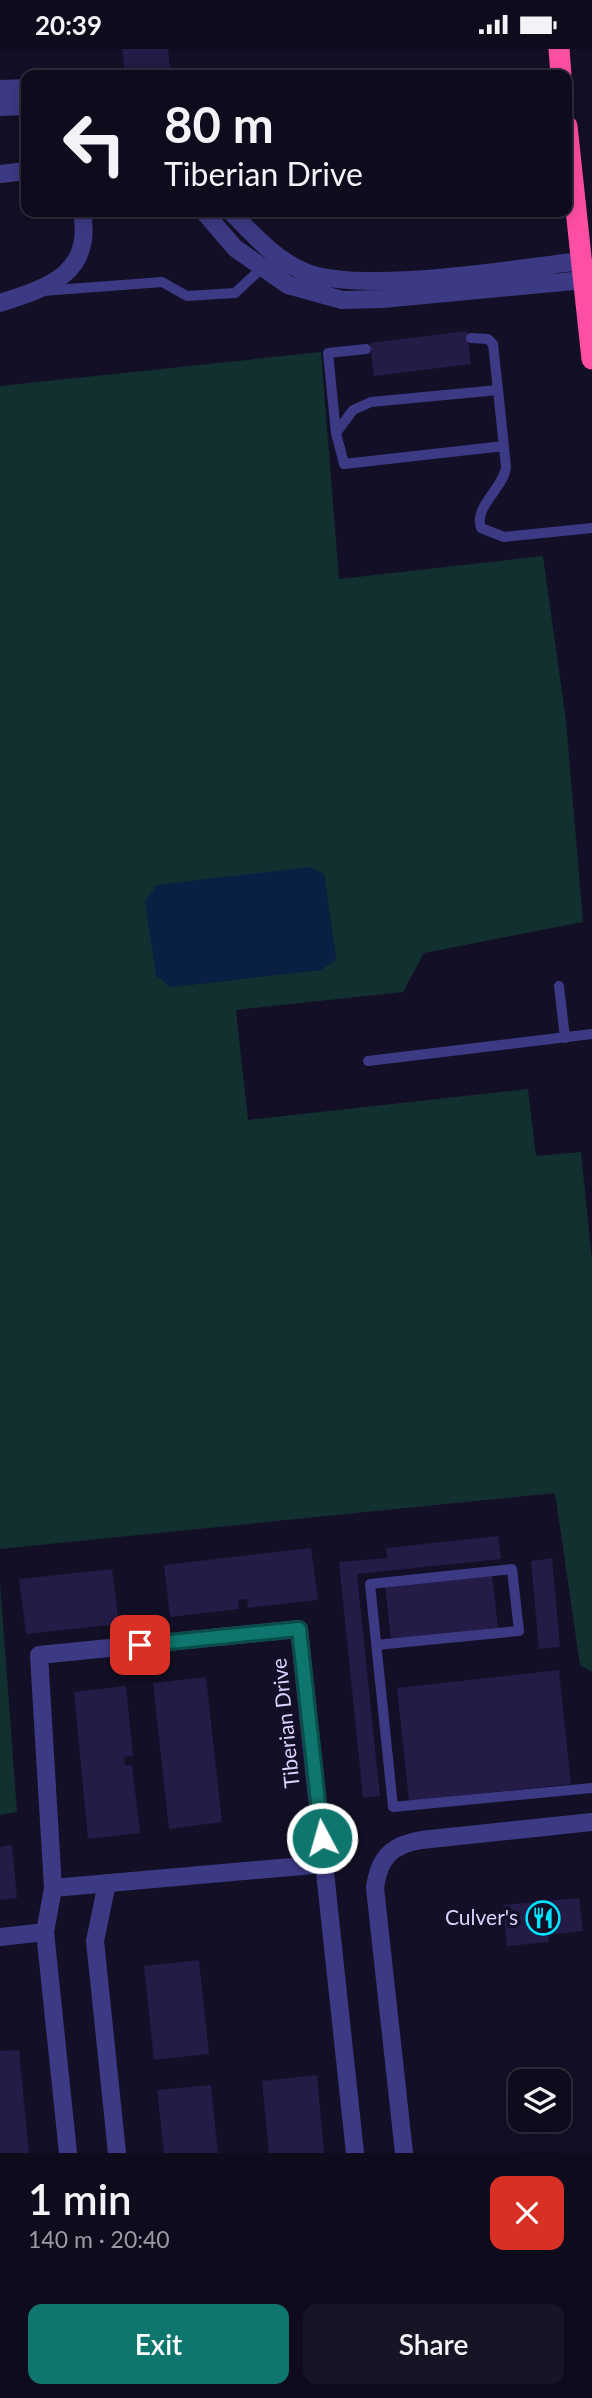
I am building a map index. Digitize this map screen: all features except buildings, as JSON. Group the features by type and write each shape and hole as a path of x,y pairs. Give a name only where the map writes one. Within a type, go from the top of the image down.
{"highway":[{"path":"559,49 561,70"},
{"path":"572,172 586,270 592,359"},
{"path":"573,181 592,222"}],"street":[{"path":"0,89 21,88"},
{"path":"0,107 21,106"},
{"path":"0,174 21,172"},
{"path":"0,303 34,291 64,275 78,260 84,238 82,217"},
{"path":"214,217 235,248 307,272 368,281 586,270"},
{"path":"236,217 267,260"},
{"name":"Tiberian Drive","path":"68,2153 45,1932 53,1888 39,1655 299,1629 355,2153"},
{"path":"404,2153 375,1888 381,1861 398,1846 421,1840 592,1822"},
{"path":"53,1888 325,1864"},
{"path":"107,1883 95,1941 117,2153"},
{"path":"0,1937 45,1932"}],"lane":[{"path":"34,291 66,291 162,282 196,297 235,293 267,260"},
{"path":"471,338 488,339 493,344 504,446 505,478 481,513 481,529 504,537 592,528"},
{"path":"366,349 328,353 336,433 344,464 504,446"},
{"path":"336,433 353,410 371,402 498,390"},
{"path":"559,986 565,1038"},
{"path":"368,1061 592,1034"},
{"path":"376,1644 519,1630 512,1569 370,1584 376,1644 393,1808 592,1788"}],"green space":[{"path":"321,352 339,579 543,556 566,721 583,922 424,953 403,992 236,1010 248,1120 528,1089 536,1156 581,1152 592,1260 592,1672 580,1665 555,1493 0,1549 0,386","holes":["324,875 336,960 320,970 171,987 156,975"]},
{"path":"0,1582 17,1812 0,1815"}],"water":[{"path":"309,867 324,874 336,960 320,970 171,987 156,975 145,901 157,885"}],"place":[{"name":"Culver's","path":"543,1918"}],"route":[{"path":"140,1645 299,1629 322,1838"}]}
